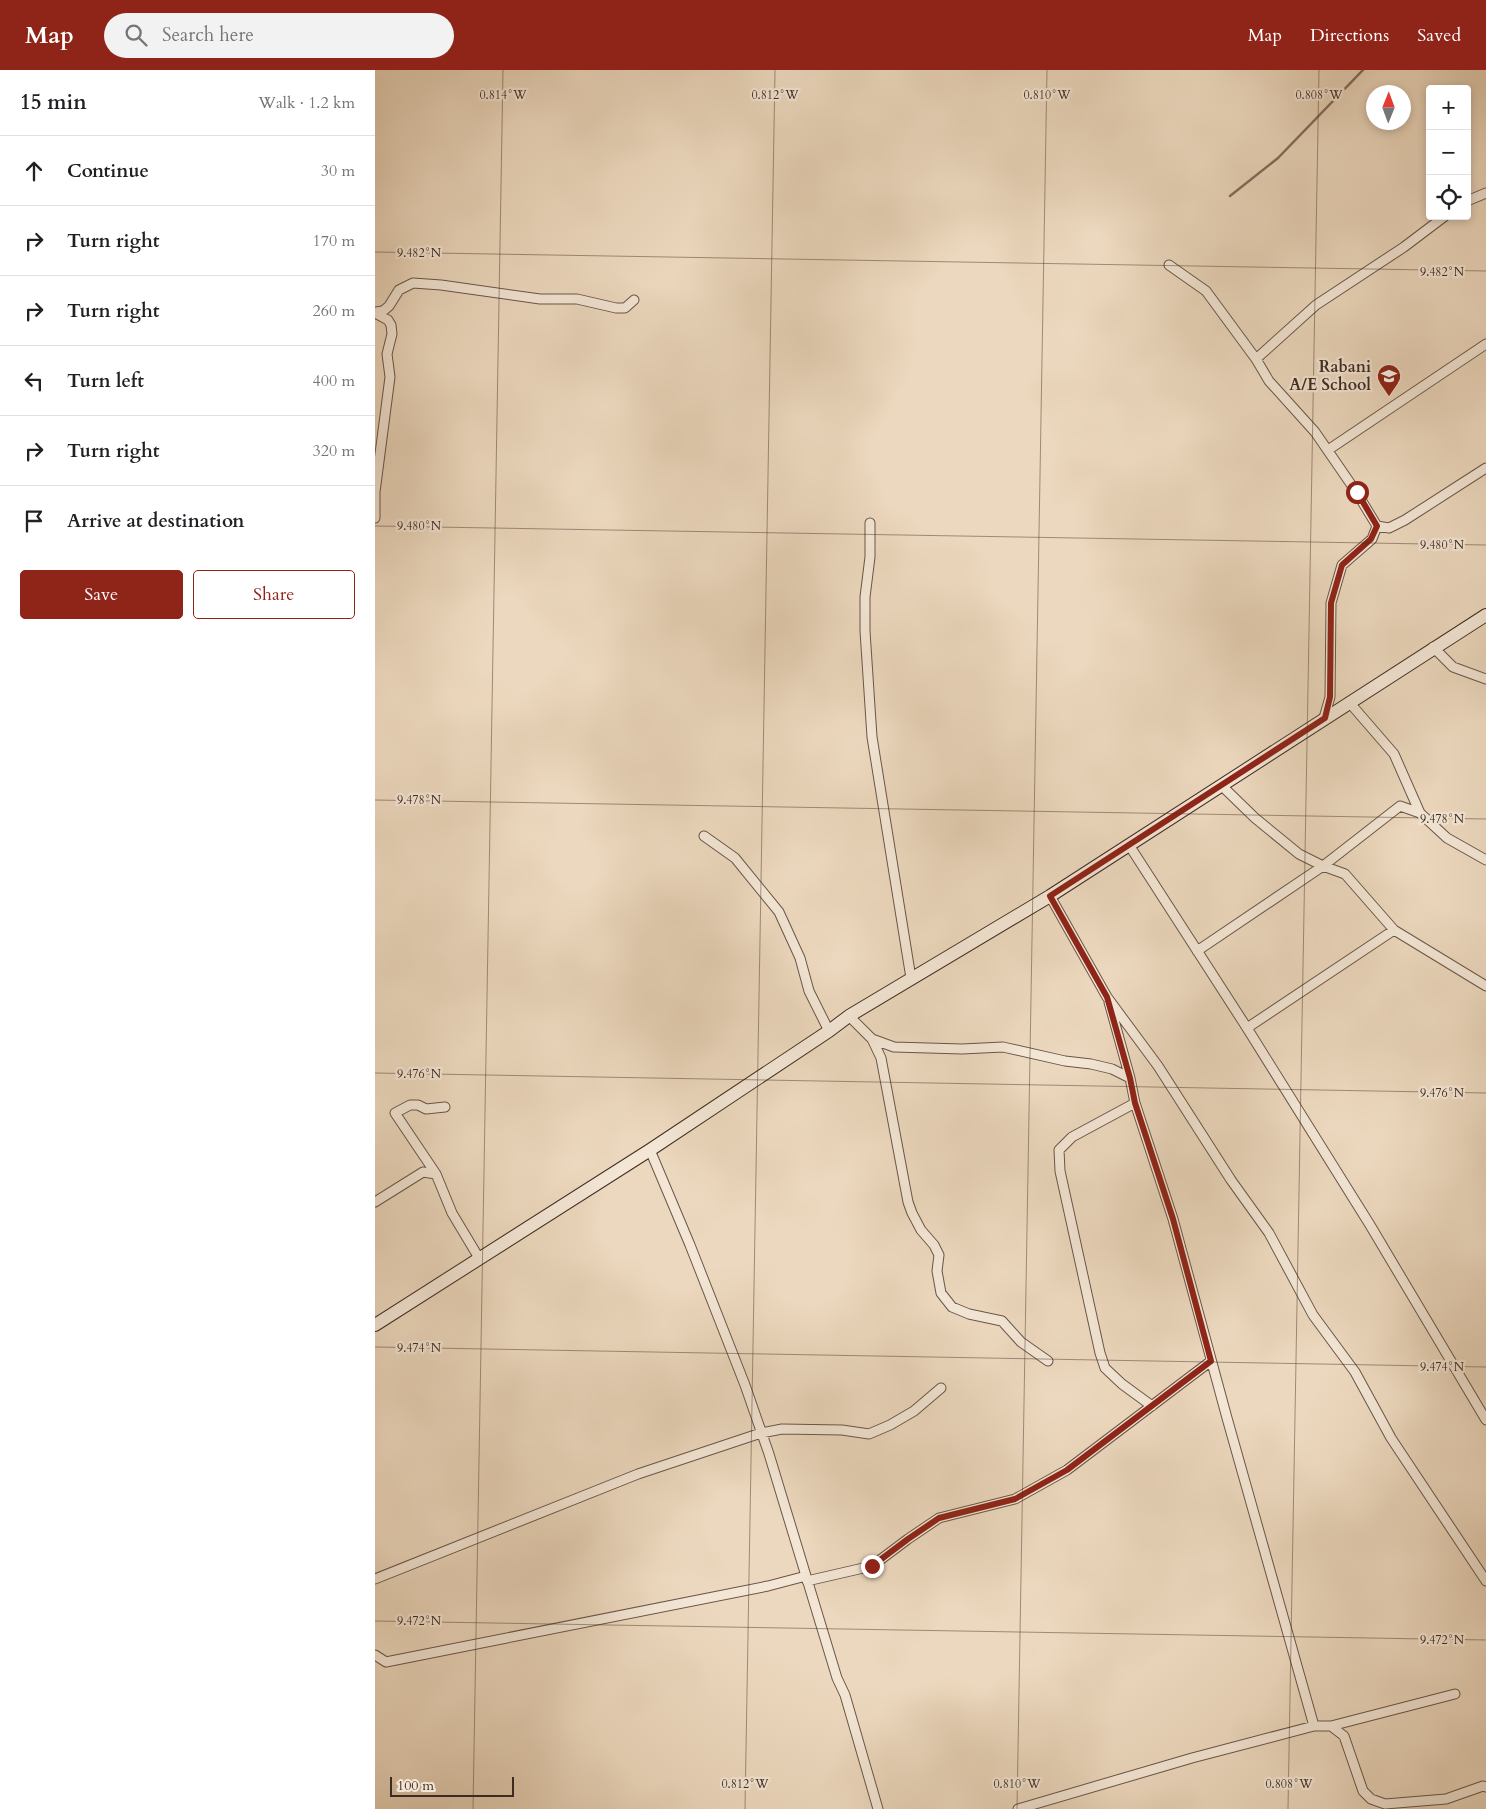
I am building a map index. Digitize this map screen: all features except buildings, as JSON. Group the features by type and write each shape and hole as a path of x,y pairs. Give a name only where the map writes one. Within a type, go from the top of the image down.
{"main road":[{"path":"375,1325 650,1150 849,1016 1050,896 1486,615"}],"street":[{"path":"1471,199 1486,193"},
{"path":"1256,359 1316,305 1404,247 1440,220"},
{"path":"1169,265 1206,291 1256,359 1269,381 1315,432 1357,492 1377,526"},
{"path":"375,313 383,311 389,306 399,290 413,283 441,285 540,300 577,299 616,308 625,308 635,300"},
{"path":"375,313 388,320 391,325 392,334 387,354 390,377 375,492 375,518"},
{"path":"1328,450 1486,344"},
{"path":"1377,526 1389,528 1405,520 1486,468"},
{"path":"870,523 870,557 865,597 865,631 872,737 911,978"},
{"path":"1325,718 1330,697 1331,603 1342,565 1371,539 1377,526"},
{"path":"1433,648 1453,667 1486,679"},
{"path":"1349,702 1394,754 1420,813 1447,838 1486,860"},
{"path":"1221,785 1255,818 1299,854 1345,874 1394,930 1486,986"},
{"path":"1197,951 1323,866 1400,806 1420,813"},
{"path":"704,836 735,858 779,912 800,958 809,991 829,1031"},
{"path":"1129,845 1247,1028 1370,1225 1486,1420"},
{"path":"1050,896 1107,997 1158,1066 1231,1180 1269,1233 1313,1315 1355,1372 1391,1438 1486,1581"},
{"path":"1247,1028 1394,930"},
{"path":"1107,997 1130,1078 1135,1103 1173,1219 1314,1726"},
{"path":"849,1016 872,1039 881,1058 908,1202 921,1230 939,1255 937,1271 941,1293 952,1307 969,1314 1003,1321 1021,1342 1048,1361"},
{"path":"872,1039 894,1046 961,1049 1003,1047 1112,1069 1130,1078"},
{"path":"1135,1103 1072,1137 1059,1150 1060,1171 1105,1368 1122,1384 1152,1406"},
{"path":"445,1107 426,1109 419,1105 410,1105 395,1112 436,1174 452,1213 479,1258"},
{"path":"650,1150 745,1384 769,1454 837,1678 845,1695 878,1809"},
{"path":"375,1202 423,1172 436,1174"},
{"path":"375,1655 386,1662 872,1566 939,1518 1015,1499 1067,1470 1211,1361"},
{"path":"375,1579 638,1474 761,1433 781,1429 842,1430 869,1434 890,1425 914,1411 941,1388"},
{"path":"1019,1809 1192,1758 1314,1726 1331,1726 1455,1694"},
{"path":"1331,1726 1344,1736 1363,1791 1371,1799 1385,1804 1446,1799 1483,1786 1486,1787"}],"waterway":[{"path":"1230,196 1278,158 1363,70"}],"place":[{"name":"Rabani A/E School","path":"1389,397"}],"route":[{"path":"872,1566 939,1518 1015,1499 1067,1470 1211,1361 1173,1219 1135,1103 1130,1078 1107,997 1050,896 1325,718 1330,697 1331,603 1342,565 1371,539 1377,526 1357,492"}]}
